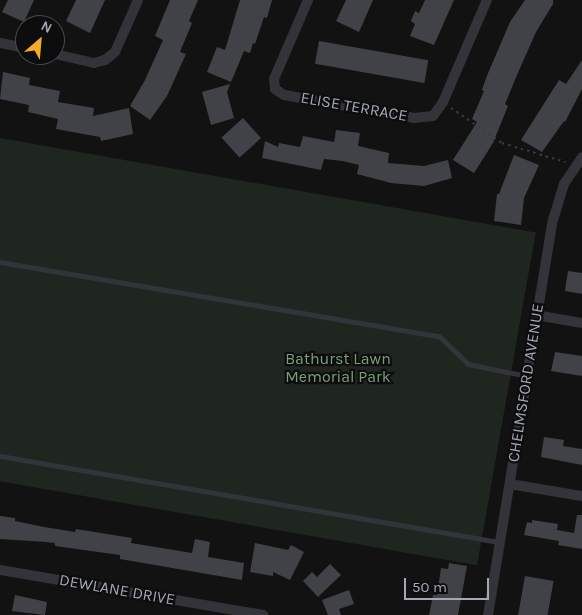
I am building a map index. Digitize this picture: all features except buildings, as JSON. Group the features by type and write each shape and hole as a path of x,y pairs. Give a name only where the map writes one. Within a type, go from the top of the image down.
{"street":[{"path":"65,56 94,62 105,60 115,52 138,0"},
{"name":"ELISE TERRACE","path":"308,0 274,79 275,89 284,95 414,118 433,116 443,102 487,0"},
{"path":"0,42 15,46"},
{"name":"CHELMSFORD AVENUE","path":"488,615 553,220 564,184 579,161"},
{"path":"536,315 582,323"},
{"path":"510,484 582,496"},
{"name":"DEWLANE DRIVE","path":"0,570 264,615"}],"lane":[{"path":"0,262 439,336 468,364 527,376"},
{"path":"0,456 500,542"}],"path":[{"path":"443,102 465,120 502,143 579,161"}],"green space":[{"name":"Bathurst Lawn Memorial Park","path":"0,138 536,232 477,565 0,481"}]}
